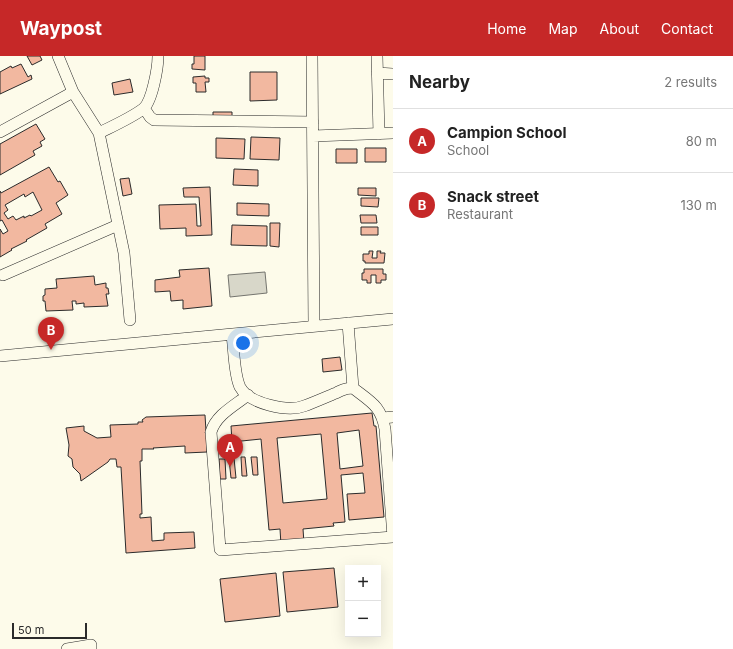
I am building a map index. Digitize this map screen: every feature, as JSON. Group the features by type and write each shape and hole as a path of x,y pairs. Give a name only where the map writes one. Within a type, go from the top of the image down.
{"street":[{"path":"58,56 73,92 99,133 124,253 130,320"},
{"path":"99,133 144,108 149,100 158,64 158,56"},
{"path":"312,56 314,326"},
{"path":"377,56 379,134"},
{"path":"377,74 393,74"},
{"path":"0,132 73,92"},
{"path":"144,108 154,120 313,122"},
{"path":"313,136 393,133"},
{"path":"3,275 118,225"},
{"path":"0,356 393,319"},
{"path":"348,323 353,388"},
{"path":"232,335 238,379 241,388 248,395 273,406 290,408 303,406 345,388 353,388 388,418 393,537 221,550 211,432 218,418 248,395"},
{"path":"67,649 91,646 91,649"}],"shaded area":[{"path":"265,272 267,293 230,297 228,275"}],"building":[{"path":"27,56 40,56 42,60 32,65"},
{"path":"194,56 205,56 205,70 192,69 192,64 194,64"},
{"path":"21,64 28,77 31,75 32,79 0,94 0,72 11,66 12,68"},
{"path":"250,72 277,72 277,100 250,101"},
{"path":"205,76 205,78 209,78 209,82 205,82 206,92 196,92 196,83 193,83 193,77"},
{"path":"130,79 133,92 114,95 112,83"},
{"path":"213,112 232,112 232,118 213,117"},
{"path":"36,124 45,139 40,142 42,146 33,151 35,155 0,175 0,144"},
{"path":"251,137 280,138 279,160 250,159"},
{"path":"216,138 245,139 244,159 216,158"},
{"path":"365,148 386,148 386,162 365,162"},
{"path":"336,149 357,149 357,163 336,163"},
{"path":"49,167 58,182 60,181 68,195 56,203 62,214 45,224 47,228 0,257 0,229 3,234 8,231 2,220 0,221 0,191 1,193","holes":["33,192 42,210 31,216 30,215 24,218 24,216 16,220 13,216 8,219 4,213 8,210 5,205 24,194 25,197"]},
{"path":"234,169 258,170 258,186 233,185"},
{"path":"129,178 132,194 123,196 120,179"},
{"path":"210,187 212,235 186,236 186,228 160,229 159,205 196,204 197,226 201,226 199,197 184,197 183,188"},
{"path":"358,188 376,188 376,196 358,195"},
{"path":"361,198 379,198 378,207 361,206"},
{"path":"237,203 269,204 269,216 237,215"},
{"path":"360,215 376,215 377,223 361,223"},
{"path":"270,223 280,223 279,247 270,246"},
{"path":"232,225 267,226 267,246 231,245"},
{"path":"361,227 378,227 378,235 361,235"},
{"path":"369,251 373,251 372,258 377,258 377,251 381,251 380,253 385,253 384,263 365,263 365,261 363,261 363,254 369,254"},
{"path":"209,268 212,306 183,309 183,300 171,301 170,291 155,292 155,280 180,277 179,270"},
{"path":"364,269 383,269 383,274 386,274 386,280 381,280 381,283 376,283 376,275 371,275 371,283 367,283 367,280 362,280 362,273 364,273"},
{"path":"94,276 95,285 106,283 106,288 108,288 109,294 106,294 108,306 84,307 84,303 76,304 76,301 72,301 73,310 46,311 45,301 43,301 45,289 57,288 56,279"},
{"path":"340,357 342,370 323,372 322,359"},
{"path":"372,413 374,426 376,426 384,517 349,520 347,494 365,493 363,473 341,475 345,522 333,523 334,526 303,529 304,543 281,545 280,529 269,530 261,439 232,442 231,426","holes":["359,430 363,466 340,469 337,433","321,434 327,499 283,503 277,438"]},
{"path":"205,415 207,452 185,453 185,446 142,449 142,461 140,461 142,514 140,514 140,518 151,517 152,541 164,540 164,533 194,532 195,548 126,553 121,467 117,467 116,459 110,459 81,481 80,474 73,467 72,459 68,456 69,445 66,428 84,426 84,431 97,438 111,437 110,425 138,424 138,422 143,422 142,420 146,417"},
{"path":"241,457 245,457 247,476 242,476"},
{"path":"251,457 257,457 258,475 253,475"},
{"path":"234,458 236,478 231,478 229,459"},
{"path":"219,459 225,459 226,479 220,479"},
{"path":"334,568 338,607 287,612 283,572"},
{"path":"276,573 280,616 225,622 220,579"}],"place":[{"name":"Snack street","path":"51,350"},
{"name":"Campion School","path":"230,467"}]}
